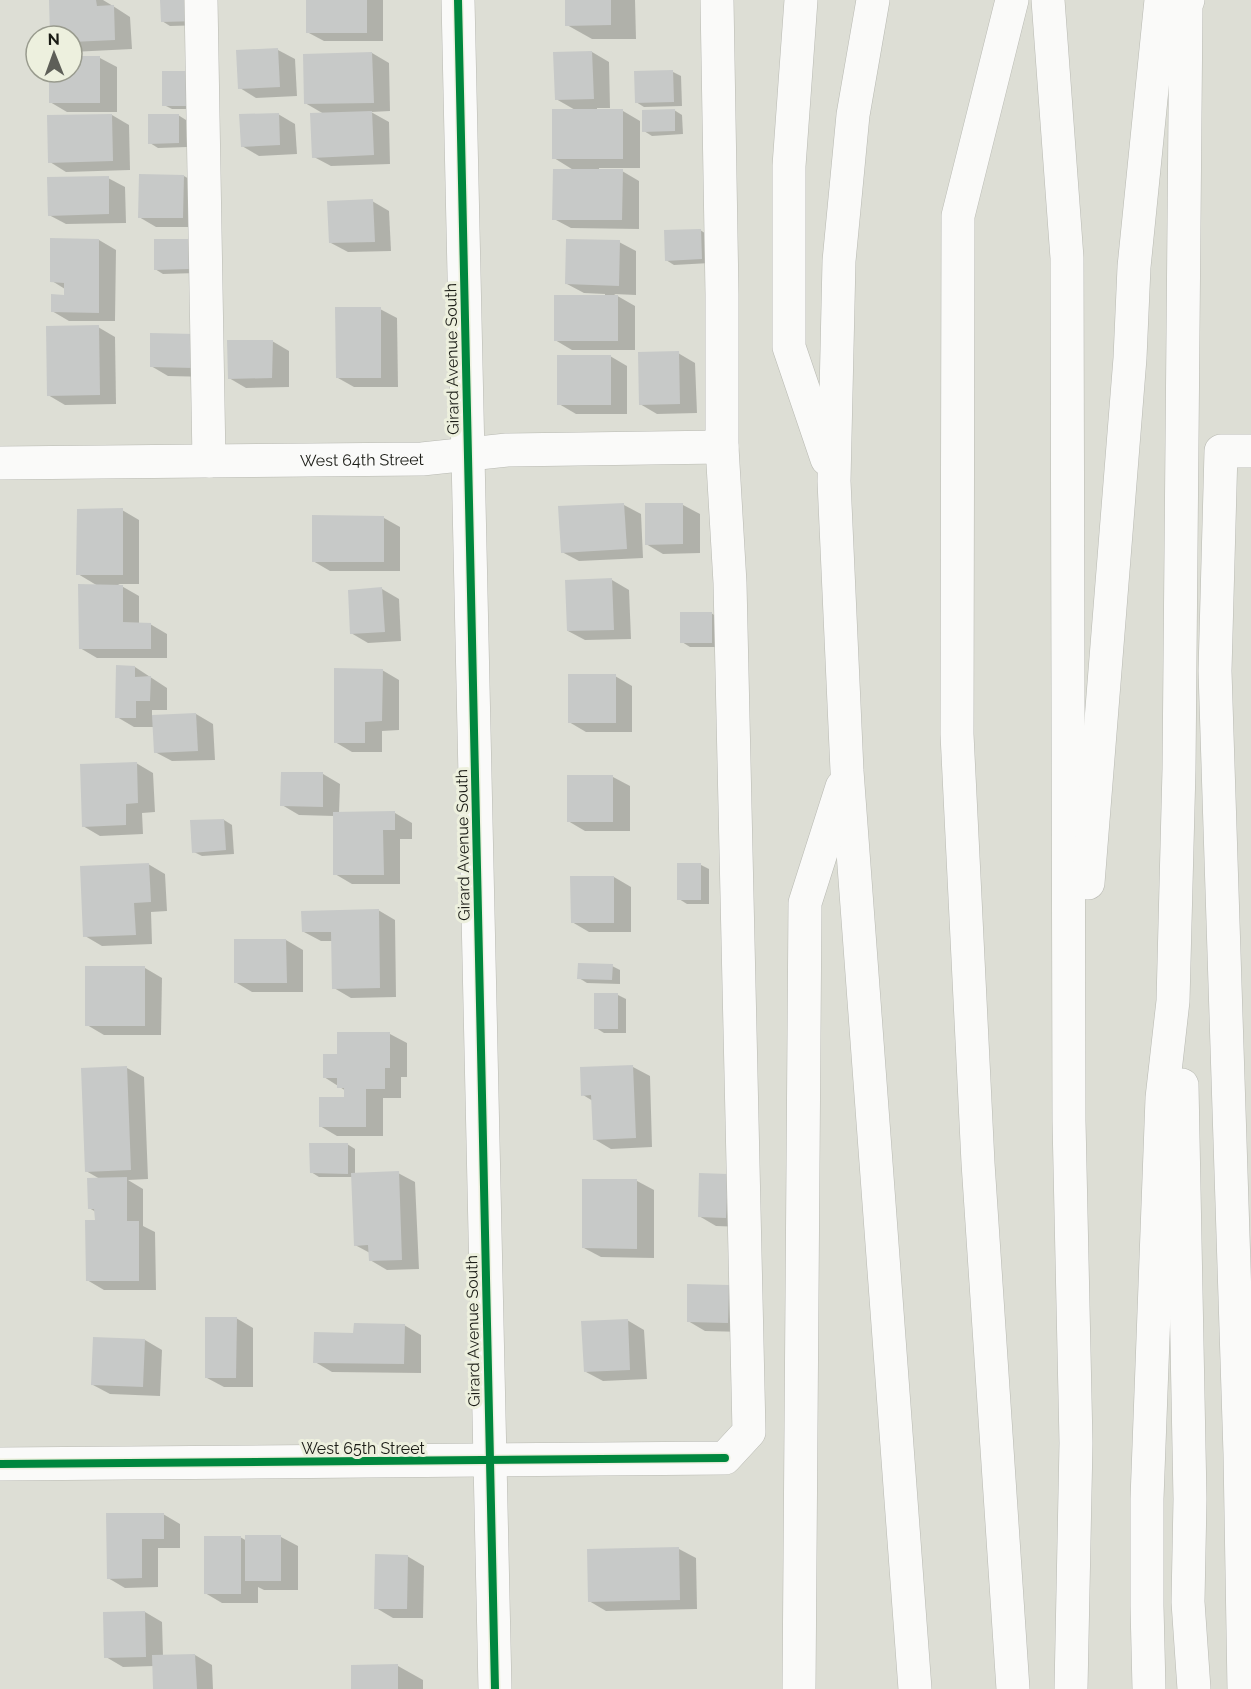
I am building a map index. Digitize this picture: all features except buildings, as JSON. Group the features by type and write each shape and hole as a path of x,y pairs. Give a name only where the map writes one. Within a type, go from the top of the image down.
{"main road":[{"path":"201,0 209,461"},
{"name":"Girard Avenue South","path":"458,0 495,1689"},
{"path":"717,0 722,447"},
{"path":"801,0 789,166 789,347 834,481"},
{"path":"873,0 853,115 839,261 834,481 847,771 915,1689"},
{"path":"1012,0 958,216 957,734 978,1163 1013,1689"},
{"path":"1048,0 1066,258 1069,1121 1076,1443 1071,1689"},
{"path":"1069,1121 1127,394 1134,267 1161,0"},
{"path":"1149,1689 1147,1499 1162,1098 1173,1001 1179,769 1188,0"},
{"name":"West 64th Street","path":"0,463 422,459 507,450 722,447"},
{"name":"West 65th Street","path":"0,1464 725,1458 749,1432 731,712 730,583 722,447"},
{"path":"1236,451 1215,671 1246,1454 1244,1689"},
{"path":"799,1689 805,903 847,771"},
{"path":"1173,1001 1184,1098 1190,1499 1188,1602 1194,1689"}],"cycle path":[{"path":"458,0 495,1689"},
{"path":"0,1464 725,1458"}]}
